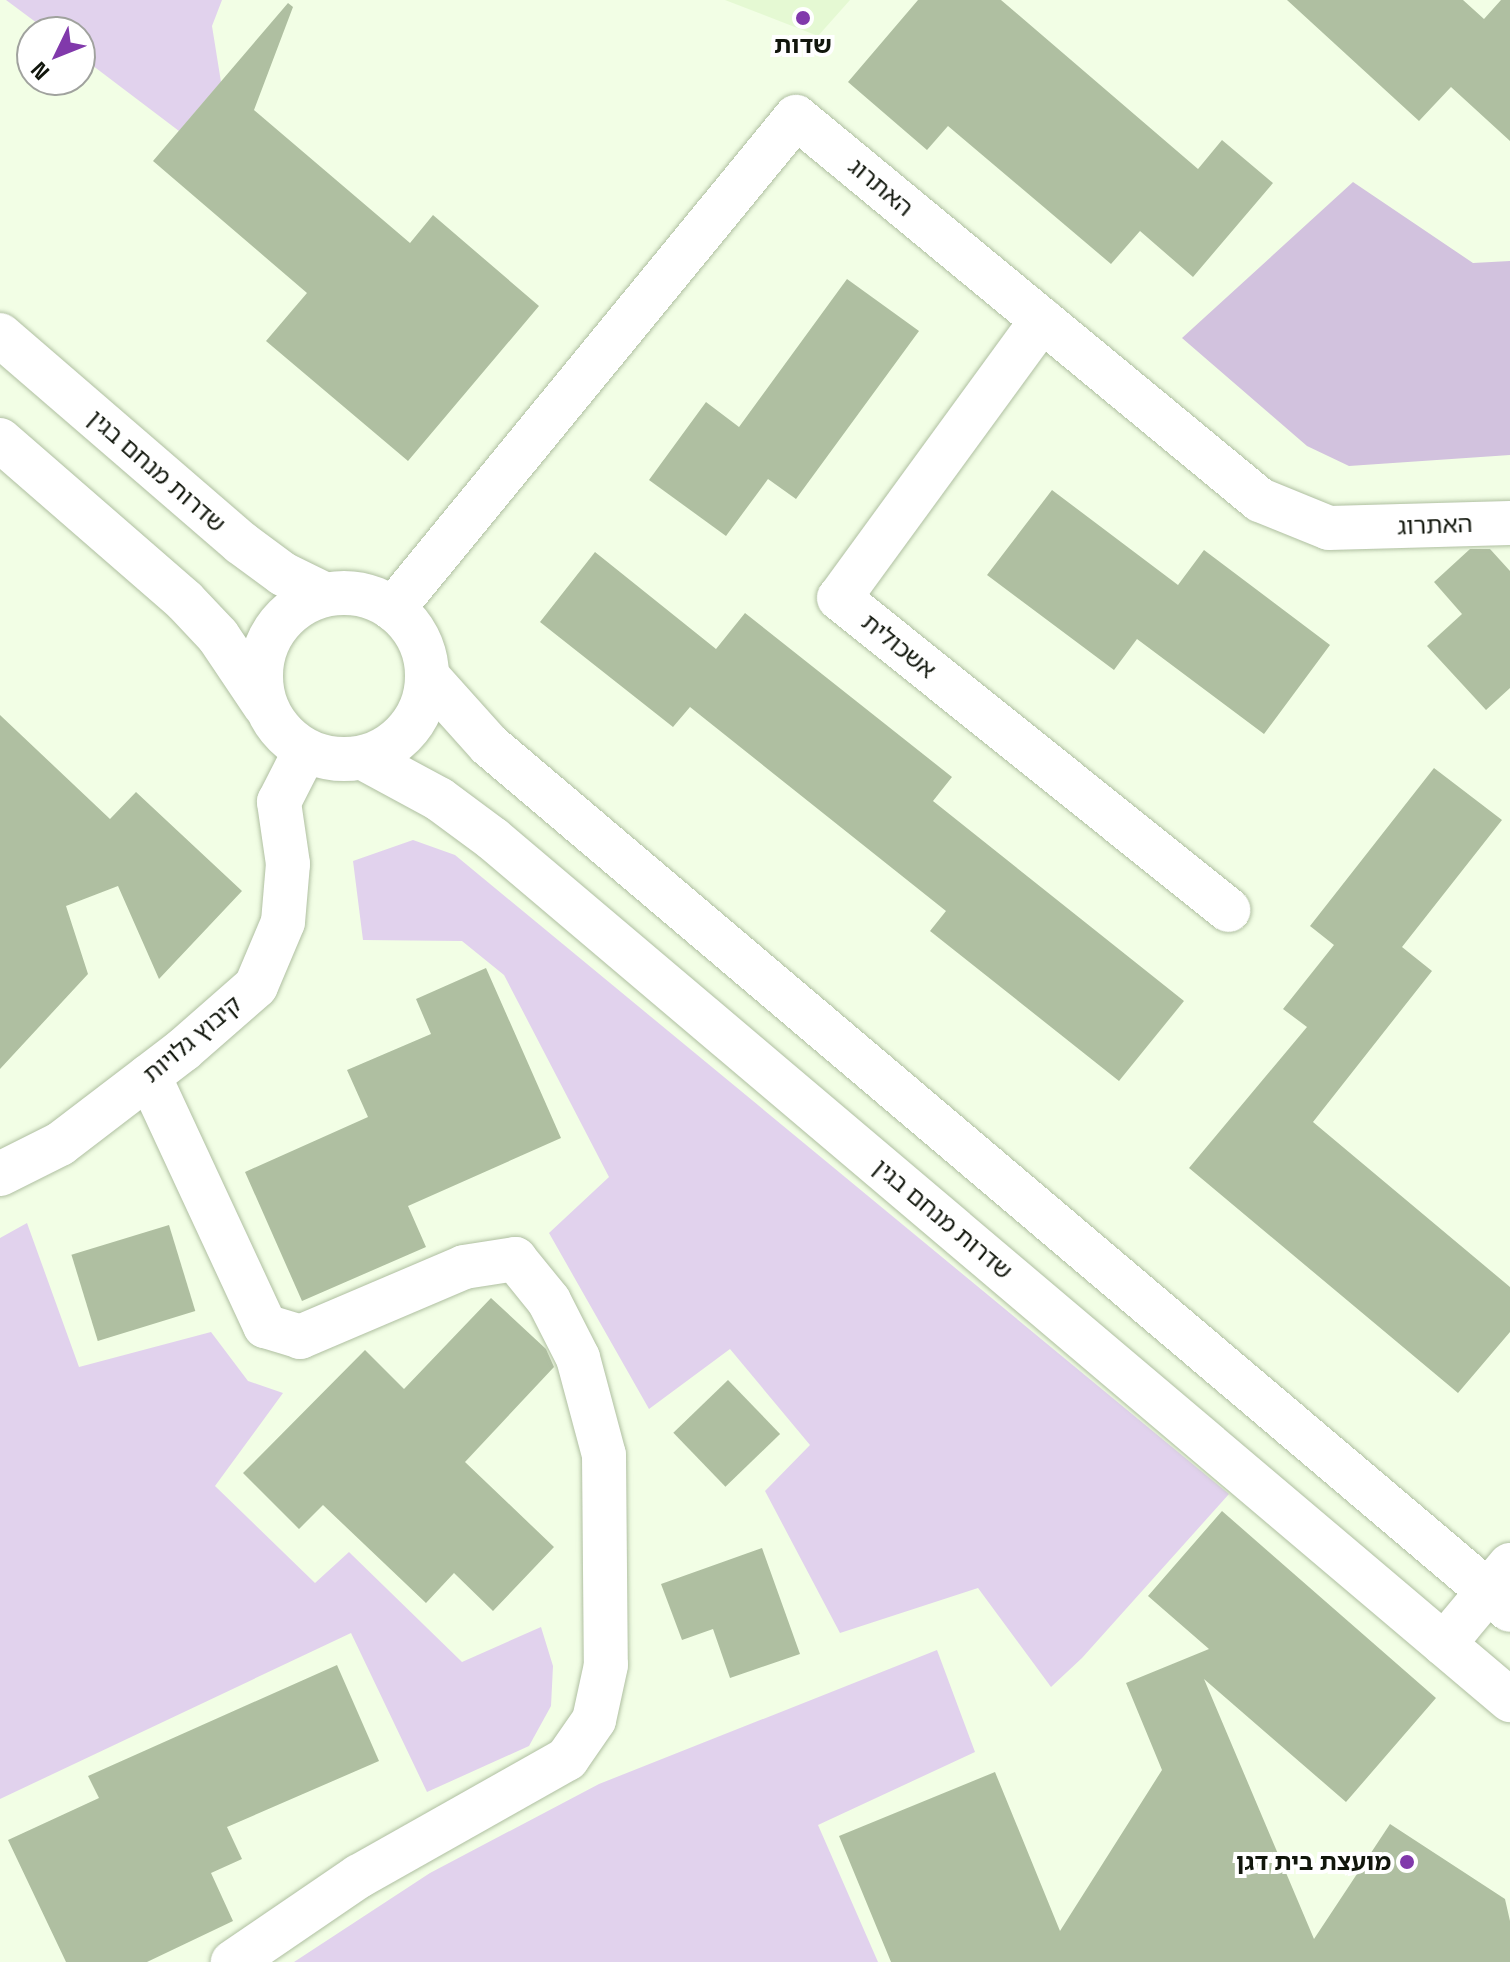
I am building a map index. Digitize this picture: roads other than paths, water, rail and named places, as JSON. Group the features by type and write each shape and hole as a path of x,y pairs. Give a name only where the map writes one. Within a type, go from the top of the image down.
{"street":[{"name":"האתרוג","path":"393,609 796,117 1260,500 1329,528 1510,523"},
{"name":"אשכולית","path":"1042,320 839,598 1228,910"},
{"name":"שדרות מנחם בגין","path":"0,335 241,543 283,574 324,594"},
{"path":"0,440 185,601 218,636 282,732 305,751 333,759 363,758 389,747 408,731 422,706 428,677 423,648 406,618 381,601 353,592 324,594 299,604 278,623 264,649 260,679 266,707"},
{"path":"428,677 489,745 1502,1589 1444,1644"},
{"name":"קיבוץ גלויות","path":"0,1174 60,1144 149,1076 256,986 283,922 288,864 279,802 305,751"},
{"name":"שדרות מנחם בגין","path":"363,758 439,799 493,839 1510,1700"},
{"path":"149,1076 265,1326 300,1337 464,1267 515,1259 549,1301 578,1358 604,1455 606,1665 594,1720 567,1759 359,1876 233,1962"}],"place":[{"name":"שדות","path":"803,18"},
{"name":"מועצת בית דגן","path":"1407,1862"}]}
